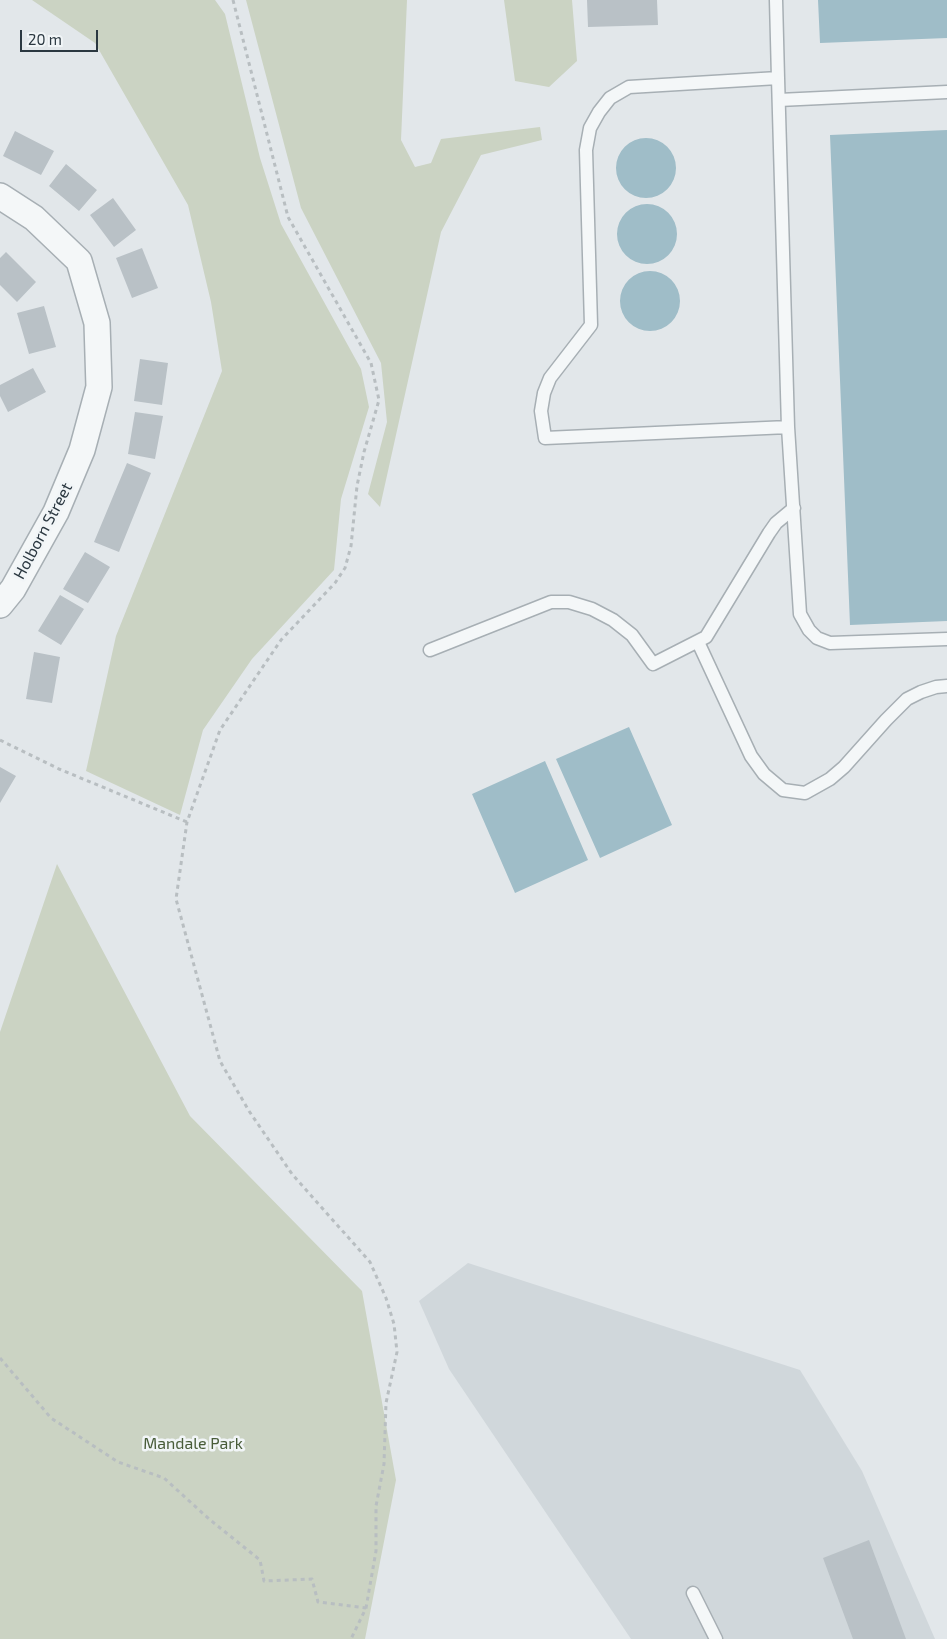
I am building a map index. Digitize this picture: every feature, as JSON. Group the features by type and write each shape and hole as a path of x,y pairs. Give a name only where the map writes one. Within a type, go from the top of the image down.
{"street":[{"name":"Holborn Street","path":"0,196 34,218 79,261 97,323 99,387 82,450 56,512 12,589 0,605"}],"lane":[{"path":"776,0 788,427 800,614 809,630 817,638 830,643 947,639"},
{"path":"778,78 629,88 610,98 598,112 590,128 586,150 591,324 550,378 544,393 541,412 545,438 788,427"},
{"path":"779,100 947,92"},
{"path":"430,650 551,602 569,602 592,609 613,620 632,635 653,664 706,637 769,533 776,523 794,508"},
{"path":"698,642 751,756 764,774 783,790 804,794 830,780 907,699 928,689 947,686"},
{"path":"693,1592 716,1639"}],"path":[{"path":"232,0 288,217 371,363 379,400 364,452 357,486 351,546 345,568 335,583 281,640 220,730 186,822 176,899 220,1061 249,1111 292,1174 370,1262 386,1298 394,1324 396,1352 386,1403 384,1464 376,1506 376,1551 366,1608 351,1639"},
{"path":"0,740 59,769 186,822"},
{"path":"0,1358 51,1418 118,1462 164,1478 209,1519 260,1560 264,1581 312,1579 318,1602 366,1608"}],"shaded area":[{"path":"468,1263 800,1370 862,1471 935,1639 631,1639 449,1369 419,1301"}],"green space":[{"path":"32,0 215,0 225,14 260,158 281,224 361,369 369,407 341,499 334,570 252,659 203,730 180,815 86,771 116,636 222,371 211,302 188,205 95,43"},
{"path":"246,0 407,0 401,140 415,167 431,163 441,139 540,127 542,140 481,155 441,232 380,507 368,494 387,422 381,363 301,208"},
{"path":"504,0 572,0 577,61 549,87 515,81"},
{"name":"Mandale Park","path":"57,864 190,1116 362,1291 396,1480 365,1639 0,1639 0,1032"}],"water":[{"path":"818,0 947,0 947,38 820,43"},
{"path":"947,130 947,621 850,625 830,135"},
{"path":"646,138 663,143 671,151 676,168 671,185 663,193 646,198 629,193 621,185 616,168 621,151 629,143"},
{"path":"647,204 659,206 672,217 677,234 675,246 664,259 647,264 635,262 622,251 617,234 619,222 630,209"},
{"path":"644,271 656,271 667,276 675,284 680,295 678,313 667,326 656,331 644,331 633,326 625,318 620,307 620,295 625,284 633,276"},
{"path":"629,727 672,825 600,858 556,759"},
{"path":"545,761 588,860 515,893 472,794"}],"building":[{"path":"587,0 657,0 658,25 588,27"},
{"path":"15,131 54,151 41,175 3,156"},
{"path":"66,164 97,190 79,211 49,186"},
{"path":"113,198 136,230 114,247 90,215"},
{"path":"142,248 158,288 132,298 116,258"},
{"path":"6,252 36,282 17,302 0,285 0,258"},
{"path":"44,306 56,347 29,354 17,313"},
{"path":"140,359 168,363 162,405 134,401"},
{"path":"33,368 46,392 8,412 0,396 0,385"},
{"path":"135,412 163,416 155,459 128,454"},
{"path":"127,463 151,473 119,552 94,542"},
{"path":"85,552 110,567 88,603 63,589"},
{"path":"60,595 84,609 61,645 38,631"},
{"path":"34,652 60,657 52,703 26,699"},
{"path":"0,767 16,776 0,803"},
{"path":"869,1540 906,1639 853,1639 823,1558"}]}
